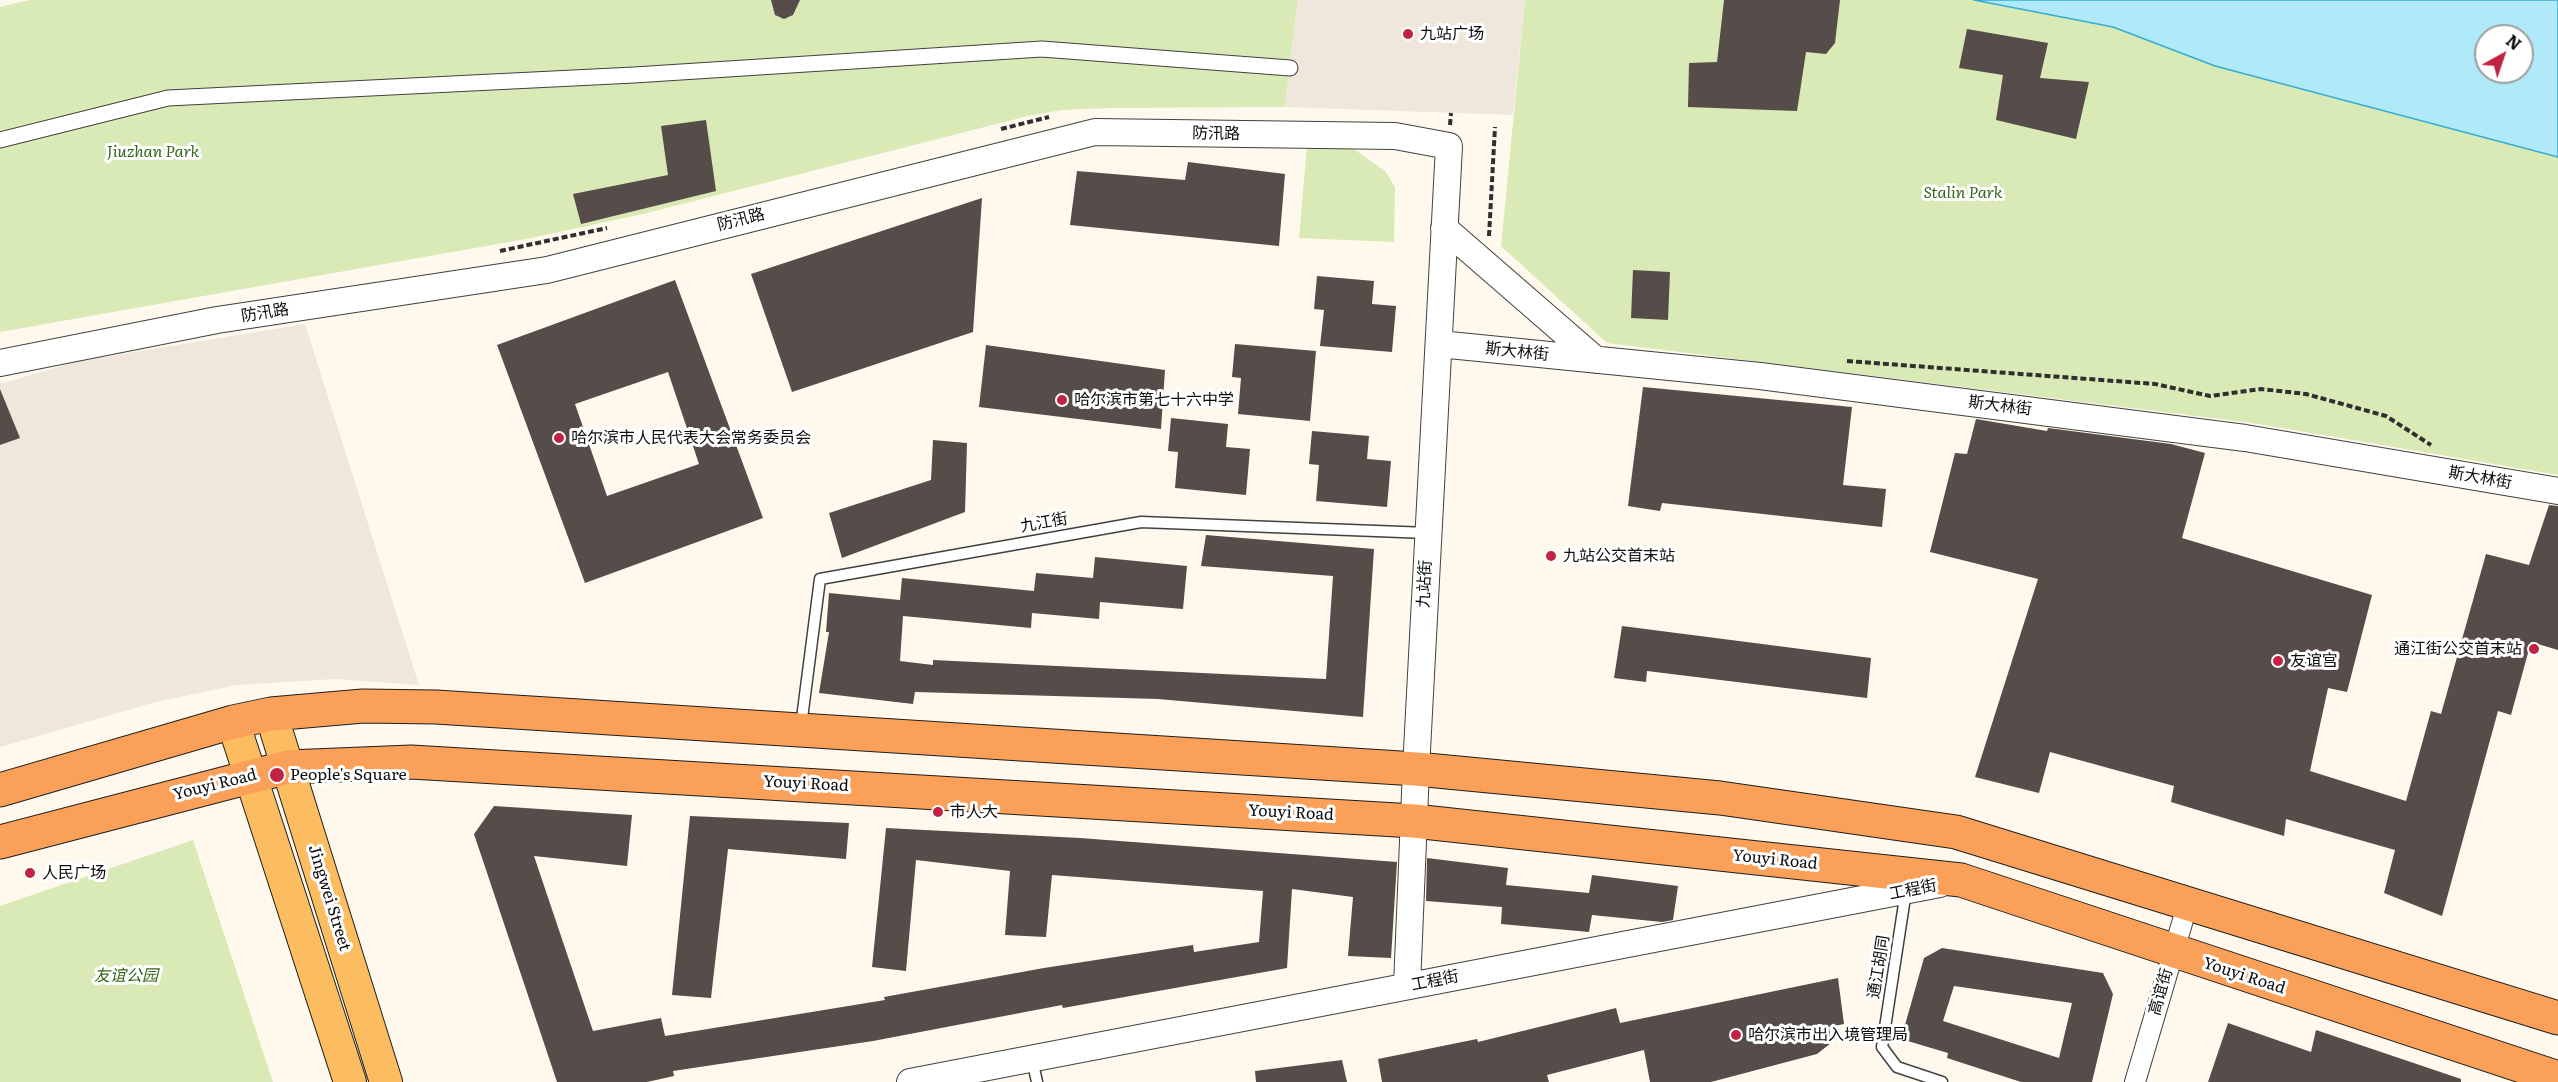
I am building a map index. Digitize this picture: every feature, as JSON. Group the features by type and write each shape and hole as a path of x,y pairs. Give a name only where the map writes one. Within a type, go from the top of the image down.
{"highway":[{"path":"0,790 233,722 271,714 363,706 436,707 1416,769 1720,798 1956,832 2558,1018"},
{"name":"Youyi Road","path":"0,842 250,775 288,767 411,762 1414,821 1961,880 2172,952 2558,1078"}],"main road":[{"name":"Jingwei Street","path":"271,714 386,1082"},
{"path":"233,722 350,1082"}],"street":[{"path":"0,140 168,99 634,75 1042,49 1290,68"},
{"name":"防汛路","path":"0,363 217,320 547,270 1095,132 1395,136 1449,146 1446,183"},
{"name":"九站街","path":"1407,986 1446,183"},
{"path":"1444,228 1596,360"},
{"name":"斯大林街","path":"1438,344 1760,376 2245,438 2558,491"},
{"name":"工程街","path":"910,1082 1035,1070 1407,986 1961,880"},
{"name":"高谊街","path":"2135,1082 2188,903"}],"lane":[{"name":"九江街","path":"801,730 820,579 1141,522 1428,532"},
{"name":"通江胡同","path":"1906,891 1882,1047 1898,1067 1942,1082"}],"path":[{"path":"1000,129 1055,117"},
{"path":"1489,240 1495,127"},
{"path":"490,253 615,226"},
{"path":"1840,360 2155,384 2210,396 2261,389 2306,394 2386,416 2435,447"}],"green space":[{"name":"Jiuzhan Park","path":"30,0 1298,0 1285,107 1062,110 1028,116 643,214 526,239 0,332 0,7"},
{"name":"Stalin Park","path":"1525,0 1974,0 1992,2 2114,27 2215,66 2558,157 2558,475 2252,423 1607,343 1501,246"},
{"path":"1307,146 1354,149 1385,171 1395,187 1394,242 1299,238"},
{"name":"友谊公园","path":"193,840 273,1082 0,1082 0,906"}],"shaded area":[{"name":"九站广场","path":"1298,0 1525,0 1513,115 1285,107"},
{"path":"305,324 419,685 336,679 237,685 156,702 0,747 0,384 79,361"}],"water":[{"path":"1974,0 2558,0 2558,157 2215,66 2113,27"}],"building":[{"path":"771,0 800,0 793,15 784,19 775,15"},
{"path":"1724,0 1840,0 1835,43 1826,54 1806,52 1797,111 1688,107 1689,63 1717,62"},
{"path":"1967,29 2048,43 2040,78 2089,82 2076,139 1996,120 2003,75 1959,68"},
{"path":"706,120 716,191 581,224 573,194 668,175 661,126"},
{"path":"1188,162 1285,174 1279,246 1070,225 1077,171 1185,180"},
{"path":"982,198 973,332 792,392 751,274"},
{"path":"1633,270 1670,272 1668,320 1631,318"},
{"path":"1317,276 1374,281 1372,304 1396,306 1392,352 1320,346 1324,310 1314,309"},
{"name":"哈尔滨市人民代表大会常务委员会","path":"675,280 763,518 585,583 497,345","holes":["668,372 699,464 607,496 575,404"]},
{"path":"1235,344 1316,351 1310,421 1238,414 1241,378 1232,377"},
{"path":"986,345 1165,370 1161,429 979,407"},
{"path":"1643,387 1852,407 1843,485 1886,489 1882,527 1662,503 1660,511 1628,506"},
{"path":"0,389 20,438 0,445"},
{"path":"1171,418 1228,424 1226,447 1250,449 1246,495 1175,488 1178,452 1168,451"},
{"name":"友谊宫","path":"1976,419 2047,431 2048,428 2171,444 2205,453 2182,538 2372,595 2347,692 2328,688 2310,771 2406,801 2431,711 2441,714 2486,554 2529,565 2549,505 2558,506 2558,650 2531,642 2511,715 2498,711 2442,916 2384,893 2395,850 2286,819 2284,836 2171,802 2174,786 2050,752 2039,793 1975,777 2038,579 1930,552 1955,453 1967,454"},
{"path":"1312,431 1369,436 1367,459 1391,461 1387,507 1316,501 1319,465 1309,464"},
{"path":"933,440 967,443 965,512 842,558 829,513 931,480"},
{"path":"1206,535 1374,549 1363,717 1158,699 915,692 913,704 819,693 829,632 826,632 829,593 900,600 902,578 1034,591 1036,573 1093,578 1095,557 1187,566 1183,609 1100,602 1099,619 1032,613 1031,628 903,616 900,661 933,665 933,660 1326,679 1333,576 1201,566"},
{"path":"1622,626 1871,658 1867,698 1647,671 1646,682 1614,678"},
{"path":"494,806 632,815 627,866 534,856 593,1031 661,1018 665,1036 885,1000 884,997 1044,968 1193,945 1194,952 1259,942 1263,891 1052,875 1046,937 1005,935 1010,871 916,860 906,971 872,967 886,828 1080,838 1397,862 1391,958 1348,956 1353,897 1292,889 1287,968 1063,1008 1062,1005 873,1041 673,1071 674,1076 647,1082 557,1082 474,834"},
{"path":"690,816 849,823 846,859 728,849 711,998 672,995"},
{"path":"1427,858 1508,868 1506,885 1589,893 1592,875 1678,886 1673,920 1662,922 1592,915 1589,932 1501,924 1502,907 1426,901"},
{"path":"1942,948 2103,973 2113,994 2092,1082 2021,1082 1947,1058 1948,1053 1901,1039 1924,958","holes":["1954,986 2072,1003 2059,1058 1943,1021"]},
{"path":"1838,978 1844,1024 1829,1027 1831,1043 1817,1054 1711,1082 1650,1082 1644,1050 1547,1075 1549,1082 1382,1082 1378,1059 1477,1039 1478,1042 1616,1008 1620,1023"},
{"path":"2228,1023 2311,1052 2316,1030 2461,1079 2461,1082 2208,1082"},
{"path":"1342,1060 1347,1082 1256,1082 1255,1071"}],"place":[{"name":"九站广场","path":"1408,34"},
{"name":"哈尔滨市第七十六中学","path":"1062,400"},
{"name":"哈尔滨市人民代表大会常务委员会","path":"559,438"},
{"name":"九站公交首末站","path":"1551,556"},
{"name":"通江街公交首末站","path":"2534,649"},
{"name":"友谊宫","path":"2278,661"},
{"name":"People's Square","path":"277,775"},
{"name":"市人大","path":"938,812"},
{"name":"人民广场","path":"30,873"},
{"name":"哈尔滨市出入境管理局","path":"1736,1035"}]}
